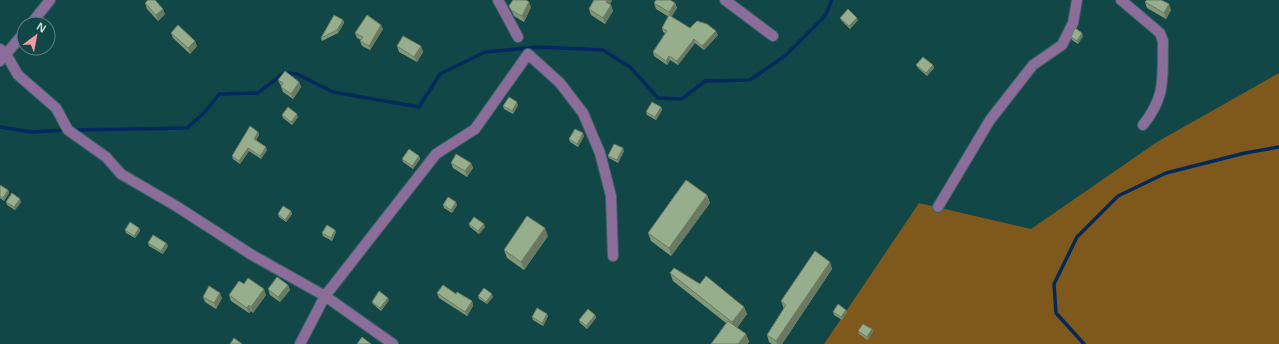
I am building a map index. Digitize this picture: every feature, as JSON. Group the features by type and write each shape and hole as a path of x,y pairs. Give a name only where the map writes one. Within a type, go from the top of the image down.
{"street":[{"path":"37,16 50,0"},
{"path":"498,0 518,37"},
{"path":"725,0 773,36"},
{"path":"938,207 990,120 1033,65 1062,45 1073,23 1077,0"},
{"path":"1121,0 1160,33 1163,41 1161,96 1143,125"},
{"path":"16,41 2,54 18,75 56,108 68,130 106,157 121,174 176,206 252,255 325,296 393,344"},
{"path":"300,344 325,296 436,154 475,129 528,54 560,83 583,112 595,140 600,153 610,196 613,256"}],"shaded area":[{"path":"1279,73 1279,344 824,344 919,203 1031,229 1157,142"}],"building":[{"path":"148,0 155,0 163,9 156,15 145,3"},
{"path":"513,0 526,0 529,2 522,16 512,11 509,6"},
{"path":"594,0 607,0 606,2 611,5 603,18 589,9"},
{"path":"656,0 670,0 675,3 669,12 654,3"},
{"path":"1147,0 1161,0 1169,4 1164,13 1145,2"},
{"path":"848,9 857,18 849,26 840,18"},
{"path":"334,15 343,20 337,30 321,38"},
{"path":"367,15 381,25 369,46 360,41 363,37 355,33"},
{"path":"669,15 690,28 697,21 707,24 716,31 702,46 694,39 677,61 669,56 666,61 653,52 667,31 662,28"},
{"path":"178,25 195,41 188,48 171,33"},
{"path":"1075,28 1082,33 1077,41 1071,37"},
{"path":"403,36 421,46 414,57 397,46"},
{"path":"923,57 933,65 926,73 916,65"},
{"path":"285,71 299,82 291,94 281,87 283,83 278,80"},
{"path":"509,97 517,102 512,111 503,106"},
{"path":"652,102 661,107 655,117 646,112"},
{"path":"288,107 297,114 291,122 282,115"},
{"path":"250,126 258,132 254,139 266,147 260,156 248,148 239,161 232,156"},
{"path":"575,129 583,133 577,144 569,139"},
{"path":"614,144 623,148 617,160 608,156"},
{"path":"409,149 419,156 412,166 402,159"},
{"path":"456,154 471,163 465,171 451,163"},
{"path":"686,180 707,195 669,248 648,233"},
{"path":"0,185 8,190 3,198 0,196"},
{"path":"12,193 20,199 14,207 6,202"},
{"path":"448,197 456,202 451,210 443,205"},
{"path":"283,206 291,211 285,220 278,214"},
{"path":"527,216 545,228 521,262 504,250"},
{"path":"474,217 484,224 478,231 469,224"},
{"path":"130,222 139,228 134,236 125,230"},
{"path":"327,225 335,230 331,238 322,233"},
{"path":"153,235 166,243 161,251 148,243"},
{"path":"815,251 830,262 776,341 767,335 786,305 781,301"},
{"path":"674,268 700,284 706,276 744,307 732,322 670,273"},
{"path":"277,277 288,285 278,297 268,289"},
{"path":"248,278 264,289 251,307 249,305 247,308 229,295 239,281 244,284"},
{"path":"443,285 456,294 457,292 472,301 465,312 437,293"},
{"path":"209,286 220,293 214,303 203,297"},
{"path":"484,288 492,294 486,302 478,296"},
{"path":"379,291 388,298 380,308 372,302"},
{"path":"838,304 846,310 841,317 833,312"},
{"path":"537,308 547,314 542,323 532,317"},
{"path":"588,309 595,315 586,326 579,320"},
{"path":"728,321 746,334 738,344 711,344"},
{"path":"863,324 872,329 867,337 858,331"},
{"path":"362,337 371,344 357,344"},
{"path":"234,338 242,344 230,344"}],"waterway":[{"path":"73,130 187,128 205,112 219,94 258,93 284,73 297,74 333,92 419,107 440,74 485,52 539,47 603,50 630,67 658,98 682,99 705,81 750,80 785,56 825,16 832,0"},
{"path":"0,127 32,132 67,130"},
{"path":"1084,344 1056,313 1054,284 1077,237 1118,196 1166,173 1245,153 1279,147"}]}
